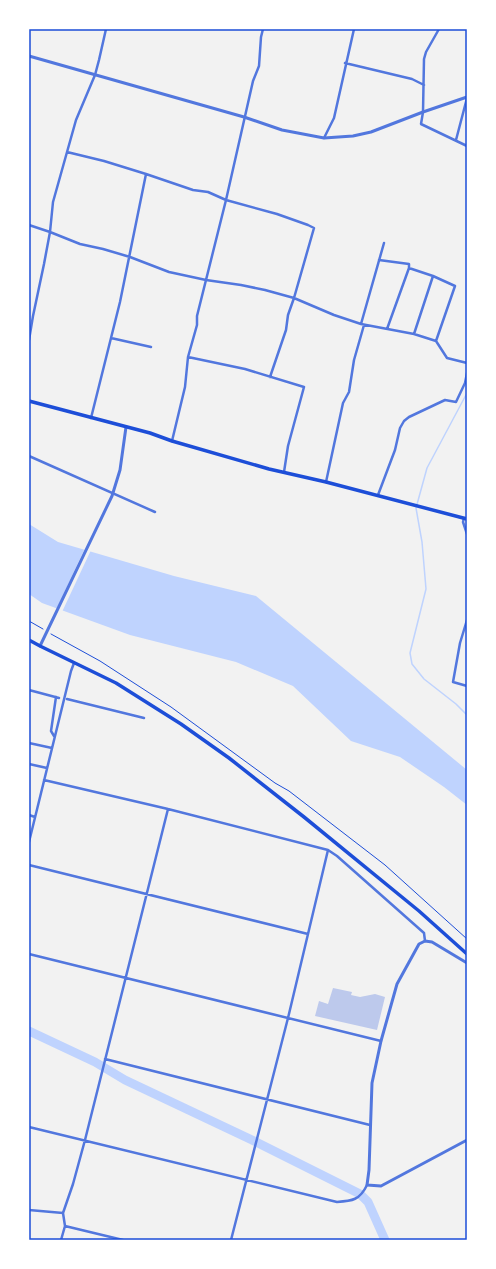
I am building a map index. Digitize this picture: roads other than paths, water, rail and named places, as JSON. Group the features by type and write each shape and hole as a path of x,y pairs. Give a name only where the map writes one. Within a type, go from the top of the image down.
{"main road":[{"path":"29,401 150,433 172,441 284,472 419,505 465,518"},
{"path":"29,640 99,674 141,698 229,758 419,911 467,954"}],"street":[{"path":"29,340 50,232 53,202 76,120 95,75 106,29"},
{"path":"172,441 185,387 188,357 197,326 197,316 226,200 244,117 253,81 259,66 263,29"},
{"path":"324,138 334,118 345,63 354,29"},
{"path":"439,29 426,52 421,124 467,146"},
{"path":"29,56 244,117 282,130 324,138 353,136 371,132 423,112 467,98"},
{"path":"345,63 412,79 424,85"},
{"path":"456,140 467,98"},
{"path":"66,152 104,161 193,190 208,192 226,200 277,214 314,228 288,315 286,330 270,377"},
{"path":"91,418 112,338 146,174"},
{"path":"29,225 80,244 104,249 130,257 169,272 206,280 241,284 265,290 294,298 334,315 363,324 414,334 436,341 447,358 467,363"},
{"path":"326,482 343,403 349,392 354,360 384,243"},
{"path":"380,260 409,264 409,268 387,329"},
{"path":"409,268 433,276 455,286 436,341"},
{"path":"414,334 433,276"},
{"path":"112,338 151,347"},
{"path":"188,357 245,369 304,387 288,446 284,472"},
{"path":"378,495 395,450 400,428 404,421 409,417 445,400 456,402 465,383 467,373"},
{"path":"40,646 112,495 120,470 126,427"},
{"path":"29,456 112,495 155,512"},
{"path":"465,518 463,522 467,534"},
{"path":"467,620 460,643 453,682 467,686"},
{"path":"29,842 74,663"},
{"path":"29,690 58,697 51,731 55,736"},
{"path":"67,699 144,718"},
{"path":"29,743 52,748"},
{"path":"29,764 47,768"},
{"path":"44,780 168,809 328,850 337,856 424,933 425,941"},
{"path":"61,1240 65,1226 63,1213 73,1184 85,1140 168,809"},
{"path":"29,815 35,817"},
{"path":"230,1240 288,1018 328,850"},
{"path":"29,865 308,934"},
{"path":"29,1127 337,1202 350,1201 364,1192 367,1185 369,1170 372,1083 381,1041 397,984 419,944 425,941 432,942 467,963"},
{"path":"29,954 381,1041"},
{"path":"105,1059 370,1125"},
{"path":"367,1185 381,1186 467,1140"},
{"path":"29,1210 63,1213"},
{"path":"65,1226 123,1240"}],"water":[{"path":"29,524 58,542 174,576 256,596 467,770 467,805 444,787 400,757 351,741 293,686 236,662 130,635 42,603 29,594"}],"waterway":[{"path":"467,393 427,468 416,508 422,542 426,589 410,653 412,664 424,679 456,704 467,715"},
{"path":"29,1031 95,1062 125,1080 252,1140 360,1194 368,1202 385,1240"}]}
